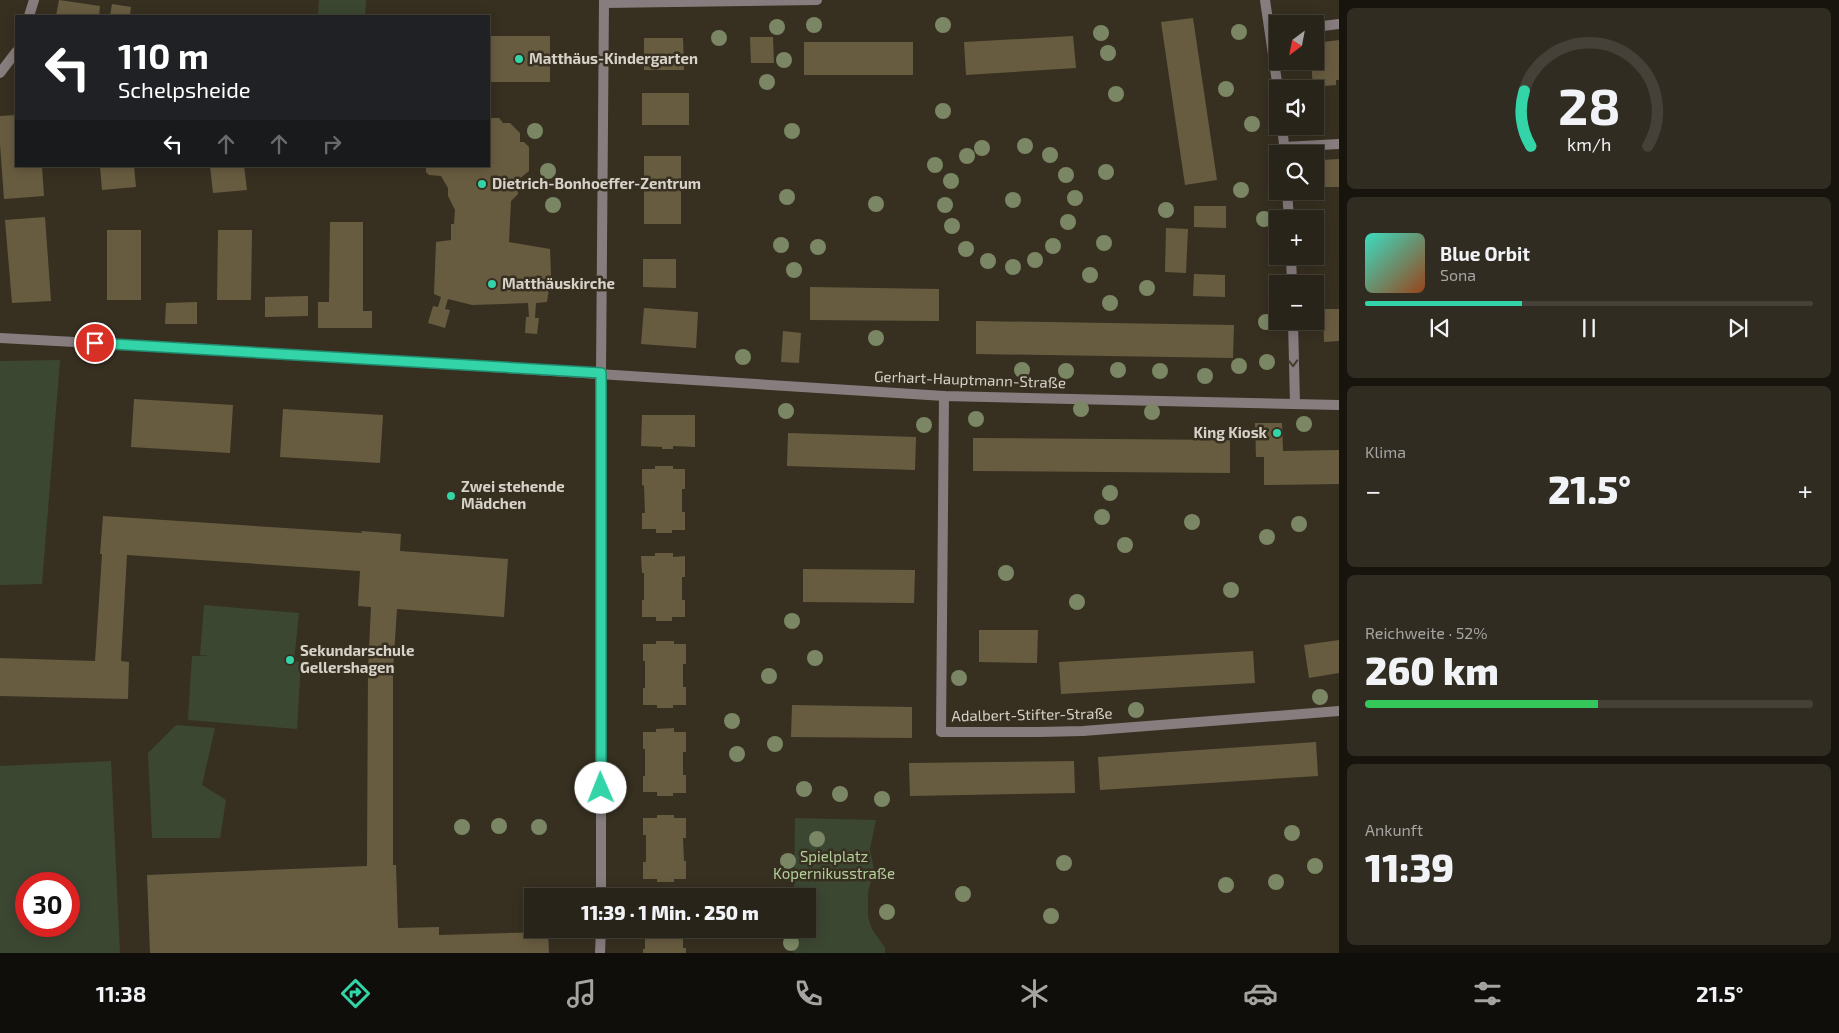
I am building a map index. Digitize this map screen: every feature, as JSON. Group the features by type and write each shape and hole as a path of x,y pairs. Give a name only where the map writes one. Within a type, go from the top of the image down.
{"street":[{"path":"29,15 34,0"},
{"path":"601,888 601,373 604,2 817,0"},
{"path":"1265,0 1269,15"},
{"path":"1324,26 1339,24"},
{"path":"0,73 15,53"},
{"path":"1324,146 1339,144"},
{"path":"1292,330 1295,404"},
{"name":"Gerhart-Hauptmann-Straße","path":"0,338 601,373 944,396 1339,405"},
{"name":"Adalbert-Stifter-Straße","path":"944,396 941,732 1083,730 1339,711"},
{"path":"600,953 601,938"}],"green space":[{"path":"319,0 366,0 365,15 318,15"},
{"path":"60,360 42,584 0,585 0,361"},
{"path":"204,605 299,613 294,661 301,662 297,729 188,720 192,656 212,656 200,655"},
{"path":"176,725 215,728 202,785 226,800 220,838 152,838 148,753"},
{"path":"111,761 120,953 0,953 0,766"},
{"name":"Spielplatz Kopernikusstraße","path":"795,818 876,820 870,849 874,870 868,892 868,917 872,929 885,948 885,953 793,953 793,938 816,938 816,888 794,888"}],"building":[{"path":"59,0 100,6 99,15 56,15"},
{"path":"112,4 131,7 130,15 110,15"},
{"path":"1193,18 1217,180 1185,185 1161,22"},
{"name":"Matthäus-Kindergarten","path":"490,36 550,36 550,82 490,82"},
{"path":"1073,36 1076,68 966,75 964,42"},
{"path":"750,37 773,37 774,63 751,63"},
{"path":"644,38 683,38 684,70 644,70"},
{"path":"1339,40 1339,80 1336,80 1336,85 1324,86 1324,80 1312,80 1312,70 1324,70 1324,42"},
{"path":"804,42 913,42 913,75 804,75"},
{"path":"642,93 689,93 689,125 642,125"},
{"path":"15,115 15,167 42,167 44,196 4,199 0,116"},
{"path":"490,118 499,118 503,123 510,123 520,133 520,142 524,142 529,147 529,171 518,180 518,194 511,201 509,242 550,249 551,275 547,302 536,303 535,318 539,318 537,334 525,333 526,317 529,317 528,303 472,305 448,299 445,309 450,310 445,328 428,323 433,306 438,307 441,297 434,294 436,242 451,240 451,224 454,224 455,210 448,196 448,188 441,176 429,175 426,172 426,167 490,167"},
{"path":"644,156 681,156 681,224 644,224"},
{"path":"1339,159 1339,187 1324,187 1324,160"},
{"path":"100,167 134,167 136,187 102,190"},
{"path":"210,167 244,167 247,190 213,193"},
{"path":"1194,206 1226,206 1226,228 1194,227"},
{"path":"45,217 51,301 12,303 5,220"},
{"path":"330,222 363,222 363,311 372,311 372,328 318,328 318,302 329,302"},
{"path":"1166,228 1188,229 1186,273 1165,272"},
{"path":"107,230 141,230 141,300 107,300"},
{"path":"218,230 252,230 251,300 217,300"},
{"path":"643,259 676,259 676,288 643,287"},
{"path":"1194,274 1225,275 1225,297 1193,296"},
{"path":"810,287 939,289 939,321 810,320"},
{"path":"308,296 308,316 265,317 265,297"},
{"path":"197,302 197,324 165,324 166,303"},
{"path":"644,308 698,312 696,348 641,344"},
{"path":"1324,309 1339,309 1339,341 1324,342"},
{"path":"976,321 1234,325 1233,358 976,354"},
{"path":"783,331 801,333 799,363 781,362"},
{"path":"134,399 233,405 230,453 131,447"},
{"path":"283,409 383,415 380,463 280,457"},
{"path":"642,415 695,415 695,447 673,446 673,449 662,449 662,447 641,446"},
{"path":"1255,423 1282,423 1283,451 1339,450 1339,484 1264,485 1264,457 1256,457"},
{"path":"788,433 916,437 915,470 787,466"},
{"path":"973,438 1230,440 1230,473 973,471"},
{"path":"655,466 673,466 673,469 685,469 685,489 682,489 682,512 685,512 685,530 672,530 672,533 656,533 656,529 642,529 642,513 645,513 642,469 655,469"},
{"path":"103,516 401,534 400,551 508,559 504,617 397,609 393,670 393,865 396,865 398,928 439,927 439,935 524,933 524,938 548,938 549,953 150,953 147,875 367,866 368,670 371,607 358,606 360,571 127,555 121,661 129,662 128,699 0,696 0,658 95,661 102,554 100,554"},
{"path":"655,553 673,553 673,557 685,556 685,577 682,577 682,600 685,600 685,617 672,617 672,621 656,621 656,617 642,617 644,573 642,573 641,556 655,556"},
{"path":"803,569 915,570 914,603 803,602"},
{"path":"979,630 1038,630 1037,663 979,662"},
{"path":"1339,640 1339,673 1309,678 1304,645"},
{"path":"656,641 674,641 674,644 686,644 686,664 683,664 683,687 686,687 686,705 673,705 673,708 657,708 657,705 643,705 645,661 643,661 643,644 656,644"},
{"path":"1253,651 1255,683 1061,694 1059,662"},
{"path":"792,705 912,707 912,738 791,737"},
{"path":"674,728 674,732 686,732 686,752 683,752 683,775 686,775 686,793 673,793 673,796 657,796 657,792 643,792 645,749 643,749 643,732 656,732 656,729"},
{"path":"1316,742 1318,776 1100,790 1098,757"},
{"path":"1074,761 1075,793 910,796 909,763"},
{"path":"657,815 674,815 674,818 686,818 686,838 683,838 686,879 674,879 674,882 657,882 657,879 643,879 643,862 646,862 646,835 643,835 643,818 657,818"},
{"path":"645,938 683,938 683,948 686,948 686,953 643,953 643,949 645,949"}],"place":[{"name":"Matthäus-Kindergarten","path":"519,59"},
{"name":"Dietrich-Bonhoeffer-Zentrum","path":"482,184"},
{"name":"Matthäuskirche","path":"492,284"},
{"name":"King Kiosk","path":"1277,433"},
{"name":"Zwei stehende Mädchen","path":"451,496"},
{"name":"Sekundarschule Gellershagen","path":"290,660"}],"route":[{"path":"95,343 601,373 601,788"}]}
